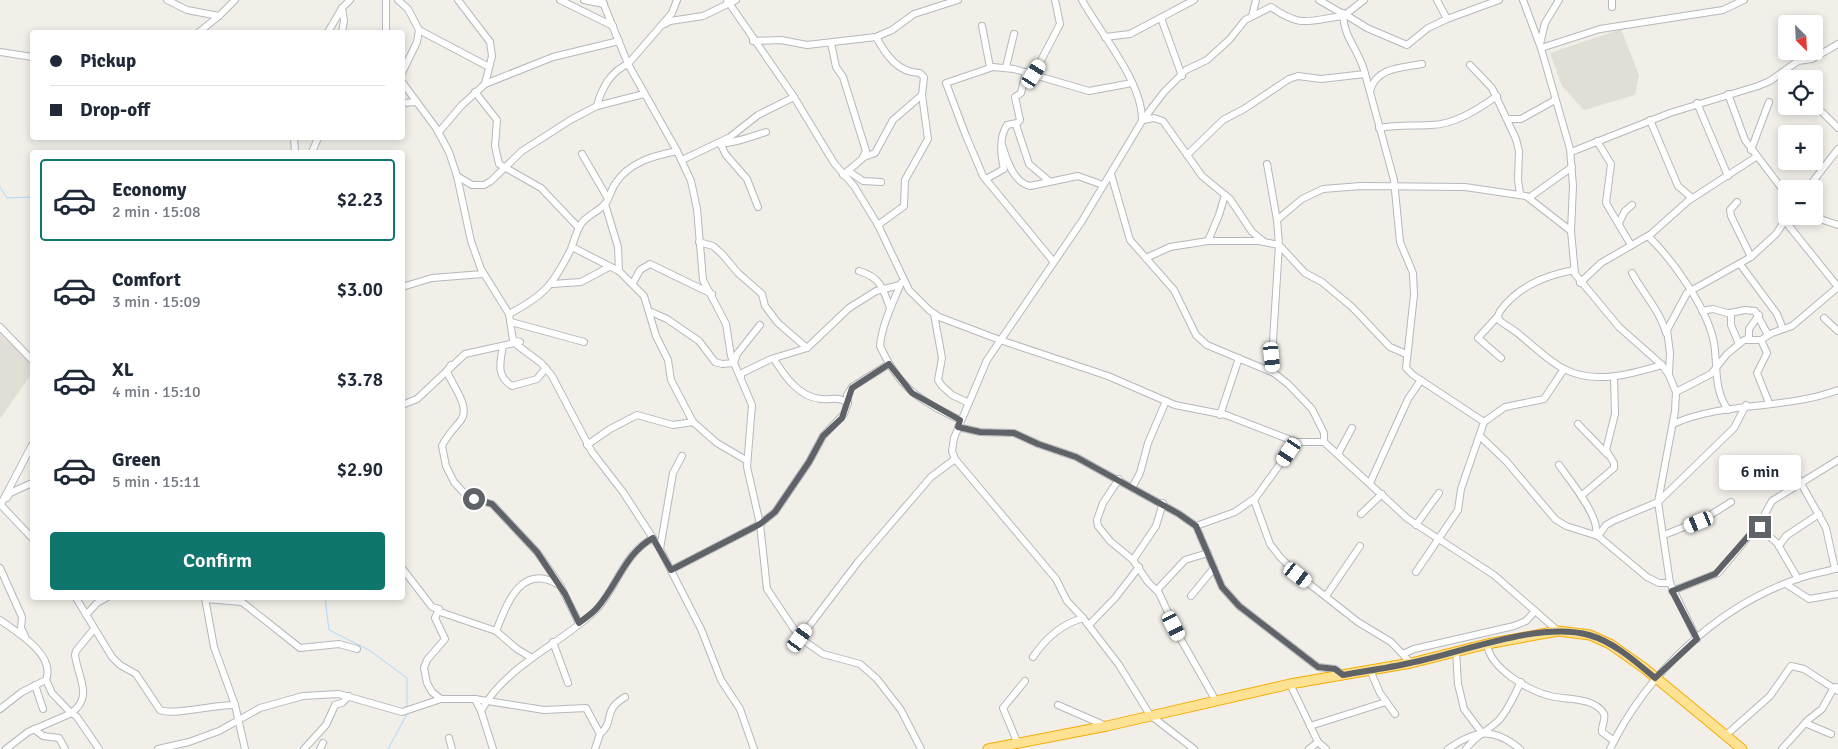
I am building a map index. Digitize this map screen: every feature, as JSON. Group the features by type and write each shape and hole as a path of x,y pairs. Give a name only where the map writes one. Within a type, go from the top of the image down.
{"highway":[{"path":"988,749 1107,726 1290,684 1411,663 1487,644 1558,631 1579,633 1601,640 1625,654 1742,749"}],"street":[{"path":"167,0 187,10 219,16"},
{"path":"202,30 235,0"},
{"path":"329,30 342,8 350,0"},
{"path":"386,0 386,30"},
{"path":"398,0 408,9 419,30 418,42 405,68"},
{"path":"458,0 490,42 492,56 485,84"},
{"path":"560,0 613,26"},
{"path":"584,0 603,2 628,64 677,150 694,194 703,280 713,295 726,324 734,363 741,376 752,409 746,460 760,524 766,586 800,638 822,654 850,660 865,668 898,705 922,749"},
{"path":"597,106 604,86 620,67 628,64 661,26 672,13 677,0"},
{"path":"661,26 670,21 703,16 728,2 736,0"},
{"path":"753,41 781,40 803,45 876,37 892,30 914,14 958,0"},
{"path":"1034,74 1049,49 1061,22 1054,0"},
{"path":"1082,0 1132,83 1139,102 1142,121"},
{"path":"1105,37 1130,34 1194,0"},
{"path":"1252,16 1256,0"},
{"path":"1319,0 1367,28 1406,45 1428,28 1499,0"},
{"path":"1194,749 1150,715 1124,671 1089,625 1067,601 1056,579 1016,529 955,459 952,446 959,424 987,360 1030,300 1053,261 1082,221 1142,121 1164,92 1186,70 1207,60 1252,16 1269,7 1282,16 1304,22 1344,14 1364,0"},
{"path":"1437,0 1447,19"},
{"path":"1523,0 1540,46 1571,152 1571,231 1574,270 1580,282 1619,327 1662,365 1669,375 1676,392 1673,424 1658,502 1672,591 1697,639"},
{"path":"1540,46 1545,23 1560,0"},
{"path":"1540,46 1595,30 1723,10 1744,0"},
{"path":"728,2 753,41 846,173 878,225 914,295 934,314 1000,340 1108,376 1191,410 1220,414 1296,442 1324,442 1416,525 1497,578 1558,631"},
{"path":"342,8 344,21 342,30"},
{"path":"1344,14 1345,32 1358,52 1395,187 1400,242 1410,264 1414,283 1406,354 1408,370 1484,422"},
{"path":"1160,18 1182,76"},
{"path":"982,26 990,67"},
{"path":"419,30 489,67"},
{"path":"1006,67 1014,34"},
{"path":"876,37 888,58 909,73 923,75 925,81 922,95 928,139 905,180 904,207 878,225"},
{"path":"439,132 475,92 485,84 553,56 620,41"},
{"path":"831,43 836,67 843,77 862,136 866,151 864,157"},
{"path":"1786,70 1798,61 1812,59 1838,44"},
{"path":"0,52 30,57"},
{"path":"1370,92 1373,80 1382,73 1422,64"},
{"path":"1470,65 1492,88 1508,119 1519,151 1518,180 1520,194"},
{"path":"1053,261 986,179 966,136 946,84 956,78 990,67 1006,67 1089,91 1132,83"},
{"path":"986,179 1004,169 1002,145 1006,126 1020,120 1015,97 1021,94 1026,72"},
{"path":"1187,155 1223,120 1244,109 1289,79 1298,76 1321,79 1365,74"},
{"path":"1571,152 1697,103 1758,86 1778,75"},
{"path":"405,86 439,132 457,176 472,241 483,274 509,314 514,342 520,342"},
{"path":"475,92 497,120 495,152 498,164 541,188 579,228"},
{"path":"457,176 472,185 481,186 491,181 522,152 572,119 597,106 644,94"},
{"path":"1728,94 1742,134 1756,157 1778,184"},
{"path":"846,173 864,157 875,153 884,133 893,120 922,95"},
{"path":"1379,128 1402,124 1429,126 1443,123 1467,115 1496,96"},
{"path":"682,160 719,143 758,115 794,97"},
{"path":"1508,119 1521,119 1555,100"},
{"path":"405,103 417,102"},
{"path":"1751,150 1769,102"},
{"path":"1697,103 1728,176"},
{"path":"1823,113 1838,128"},
{"path":"1142,121 1154,118 1163,121 1202,176 1225,195 1252,232 1266,242"},
{"path":"1650,120 1678,186 1692,198"},
{"path":"1016,123 1029,163 1050,181"},
{"path":"719,143 728,144 745,137 766,132"},
{"path":"1597,141 1611,164 1606,202 1631,245"},
{"path":"719,143 726,155 747,179 758,207"},
{"path":"1002,145 1014,173 1024,185 1030,186 1078,176 1103,185"},
{"path":"1814,180 1838,149"},
{"path":"619,271 618,247 605,204 607,197 625,171 650,157 677,150"},
{"path":"582,154 607,197"},
{"path":"1580,282 1595,268 1648,236 1692,198 1756,157"},
{"path":"1267,164 1277,220 1279,245 1274,295 1275,339 1272,357 1274,373"},
{"path":"1530,197 1572,167"},
{"path":"846,173 863,181 881,182"},
{"path":"1110,174 1130,240 1174,290 1194,331 1202,342 1274,373 1312,409 1324,433 1324,442"},
{"path":"1277,220 1302,198 1323,189 1360,186 1470,187 1530,197 1571,231"},
{"path":"1208,241 1220,215 1225,195"},
{"path":"1737,202 1730,210 1731,216 1751,257"},
{"path":"509,314 541,295 552,284 572,247 579,228 588,216 605,204"},
{"path":"1619,223 1625,211 1632,205"},
{"path":"1823,220 1838,225"},
{"path":"1666,334 1685,296 1690,290 1751,257 1770,241 1782,225"},
{"path":"1746,338 1761,340 1800,320 1838,287 1791,225"},
{"path":"1648,236 1684,278 1702,311 1714,342 1715,370 1719,393 1728,410"},
{"path":"1146,258 1170,247 1208,241 1266,242 1279,245 1305,273 1322,282 1352,307 1390,346 1406,354"},
{"path":"699,242 713,246 722,254 738,273 760,293 765,306 778,323 807,348"},
{"path":"572,247 619,271 644,296 656,336 668,360 671,380 693,422 717,443 746,460"},
{"path":"633,283 640,270 650,264 713,295"},
{"path":"1740,264 1777,314 1783,329"},
{"path":"552,284 581,282 609,267"},
{"path":"1500,358 1478,338 1519,290 1548,276 1574,270"},
{"path":"859,271 875,278 882,288 890,309"},
{"path":"1632,273 1645,296 1661,316 1670,354 1669,375"},
{"path":"405,286 432,278 483,274"},
{"path":"904,277 890,309 880,344 889,364 912,393 959,424 980,432 1014,433 1038,444 1076,457 1163,504 1196,526 1222,587 1244,611 1318,667 1335,669 1343,675"},
{"path":"741,376 740,374 774,359 807,348 848,308 882,288 900,286"},
{"path":"1702,311 1713,309 1730,313 1753,310 1758,315 1768,335"},
{"path":"649,311 667,318 699,341 715,362 734,363"},
{"path":"1730,313 1731,325 1739,344"},
{"path":"934,314 942,358 938,380 952,394 969,403"},
{"path":"1676,392 1701,381 1715,370 1728,354 1749,336 1749,329 1758,315"},
{"path":"1498,316 1502,323 1564,369 1588,376 1614,376 1662,365"},
{"path":"1824,318 1838,331"},
{"path":"511,322 584,342"},
{"path":"734,363 737,354 760,325"},
{"path":"0,328 30,358"},
{"path":"1761,340 1768,353 1757,373 1769,403"},
{"path":"405,404 417,399 451,365 465,354 520,342"},
{"path":"520,342 517,344 546,368 565,397 588,445 623,492 660,549 701,629 721,680 740,709 754,749"},
{"path":"503,346 500,373 504,381 512,386 538,378 546,368"},
{"path":"1220,414 1240,358"},
{"path":"774,359 789,382 806,394 821,399 841,398 848,402"},
{"path":"671,570 760,524 782,504 823,436 842,418 848,402 847,395 852,388 889,364"},
{"path":"451,365 447,371 464,411 462,418 451,430 442,446 449,472 464,493 479,502 492,504 498,509 537,552 560,585 579,623"},
{"path":"1416,572 1458,510 1462,489 1481,437 1484,422 1505,407 1544,399 1564,369"},
{"path":"1607,454 1616,407 1614,376"},
{"path":"1370,483 1408,400 1421,380"},
{"path":"1673,424 1746,405 1807,398 1838,390"},
{"path":"1132,488 1140,472 1148,443 1166,401"},
{"path":"1597,535 1606,525 1614,520 1658,502 1734,428 1746,405"},
{"path":"588,445 601,434 636,415 673,425 693,422"},
{"path":"1578,424 1614,463 1614,468 1581,496"},
{"path":"1338,454 1352,428"},
{"path":"1481,437 1507,462 1550,515 1566,526 1597,535 1647,577 1659,582 1670,583"},
{"path":"1196,526 1235,512 1255,498 1296,442"},
{"path":"1,505 30,449"},
{"path":"660,549 673,473 682,456"},
{"path":"800,638 858,562 930,478 955,459"},
{"path":"1672,591 1718,573 1757,526 1772,501 1801,484 1825,466 1838,460"},
{"path":"1487,644 1494,662 1505,673 1520,682 1550,696 1578,698 1594,706 1604,714 1602,732 1612,747 1655,678 1697,639 1733,612 1786,584 1836,569 1828,534 1819,514 1789,462"},
{"path":"1559,465 1581,496 1597,524 1597,535"},
{"path":"1119,479 1103,503 1097,524 1107,539 1133,560 1148,582 1157,590 1179,636 1216,701"},
{"path":"1,505 10,493 30,484"},
{"path":"1416,525 1439,493"},
{"path":"1362,514 1382,494"},
{"path":"1255,498 1254,504 1273,548 1298,575 1358,622 1386,638 1411,663"},
{"path":"1664,535 1704,519 1731,502"},
{"path":"1133,560 1156,526 1163,504"},
{"path":"1,505 30,536"},
{"path":"1780,546 1786,536 1819,514"},
{"path":"1757,526 1780,546 1798,579"},
{"path":"481,711 502,684 532,658 598,607 639,548 653,538"},
{"path":"1326,596 1360,546"},
{"path":"1157,590 1186,560 1208,553"},
{"path":"1089,625 1120,593 1139,567"},
{"path":"0,568 22,617 23,634 46,664 48,670 46,680 52,693 71,713 78,717 99,749"},
{"path":"1191,596 1214,568"},
{"path":"405,572 432,607 439,609 440,612 496,631 517,649 532,658"},
{"path":"496,631 512,595 520,585 541,579 554,581 560,585"},
{"path":"1786,584 1809,599 1838,594"},
{"path":"77,600 112,657 120,665 136,674 162,712 169,713 218,704 235,705"},
{"path":"86,615 102,600"},
{"path":"205,600 214,647 235,705 246,748"},
{"path":"224,600 242,602 300,648 339,644 357,649"},
{"path":"439,609 435,618 445,639 427,660 424,674 430,689 441,699"},
{"path":"1403,654 1414,649 1514,626 1530,618 1535,611"},
{"path":"1032,656 1058,630 1073,621 1083,618"},
{"path":"0,620 30,641"},
{"path":"6,749 34,729 71,713 80,706 84,696 77,670 76,651 94,629"},
{"path":"553,642 568,683"},
{"path":"1456,651 1458,684 1464,709 1482,733"},
{"path":"1725,736 1770,696 1791,666 1799,667 1837,689 1822,709 1805,723 1782,749"},
{"path":"1370,670 1386,702 1395,714"},
{"path":"0,708 35,684 46,680"},
{"path":"1018,744 1003,709 1025,681"},
{"path":"1466,749 1482,733 1497,722 1508,708 1520,682"},
{"path":"35,684 43,709"},
{"path":"1290,684 1318,742 1326,749"},
{"path":"158,749 189,742 228,726 238,718 260,708 293,698 327,693 348,696 402,712 441,699 475,699 544,710 586,708 600,734"},
{"path":"304,749 326,724 335,705 342,703 348,696"},
{"path":"596,748 600,734 609,722 611,708 625,697"},
{"path":"475,699 481,711 493,749"},
{"path":"1310,726 1386,702"},
{"path":"1058,705 1107,726"},
{"path":"1805,723 1831,734"},
{"path":"34,729 43,736 58,738 65,749"},
{"path":"1448,749 1482,733 1499,735 1520,749"},
{"path":"448,738 452,749"},
{"path":"1309,749 1318,742"}],"shaded area":[{"path":"1621,29 1639,75 1635,95 1584,110 1562,86 1550,53"},
{"path":"0,334 30,362 30,376 0,419"}],"waterway":[{"path":"0,187 7,198 30,197"},
{"path":"325,600 329,630 369,650 407,678 407,708"},
{"path":"388,749 407,714"}],"route":[{"path":"474,499 479,502 492,504 498,509 537,552 549,567 565,594 579,623 598,607 639,548 653,538 671,570 698,558 760,524 775,512 809,462 820,440 842,418 848,402 848,392 856,384 889,364 912,393 923,401 960,420 958,427 980,432 1014,433 1038,444 1064,452 1119,479 1179,514 1196,526 1222,587 1232,600 1318,667 1332,668 1343,675 1411,663 1487,644 1558,631 1590,635 1610,644 1655,678 1697,639 1672,591 1715,574 1757,526 1760,527"}]}
